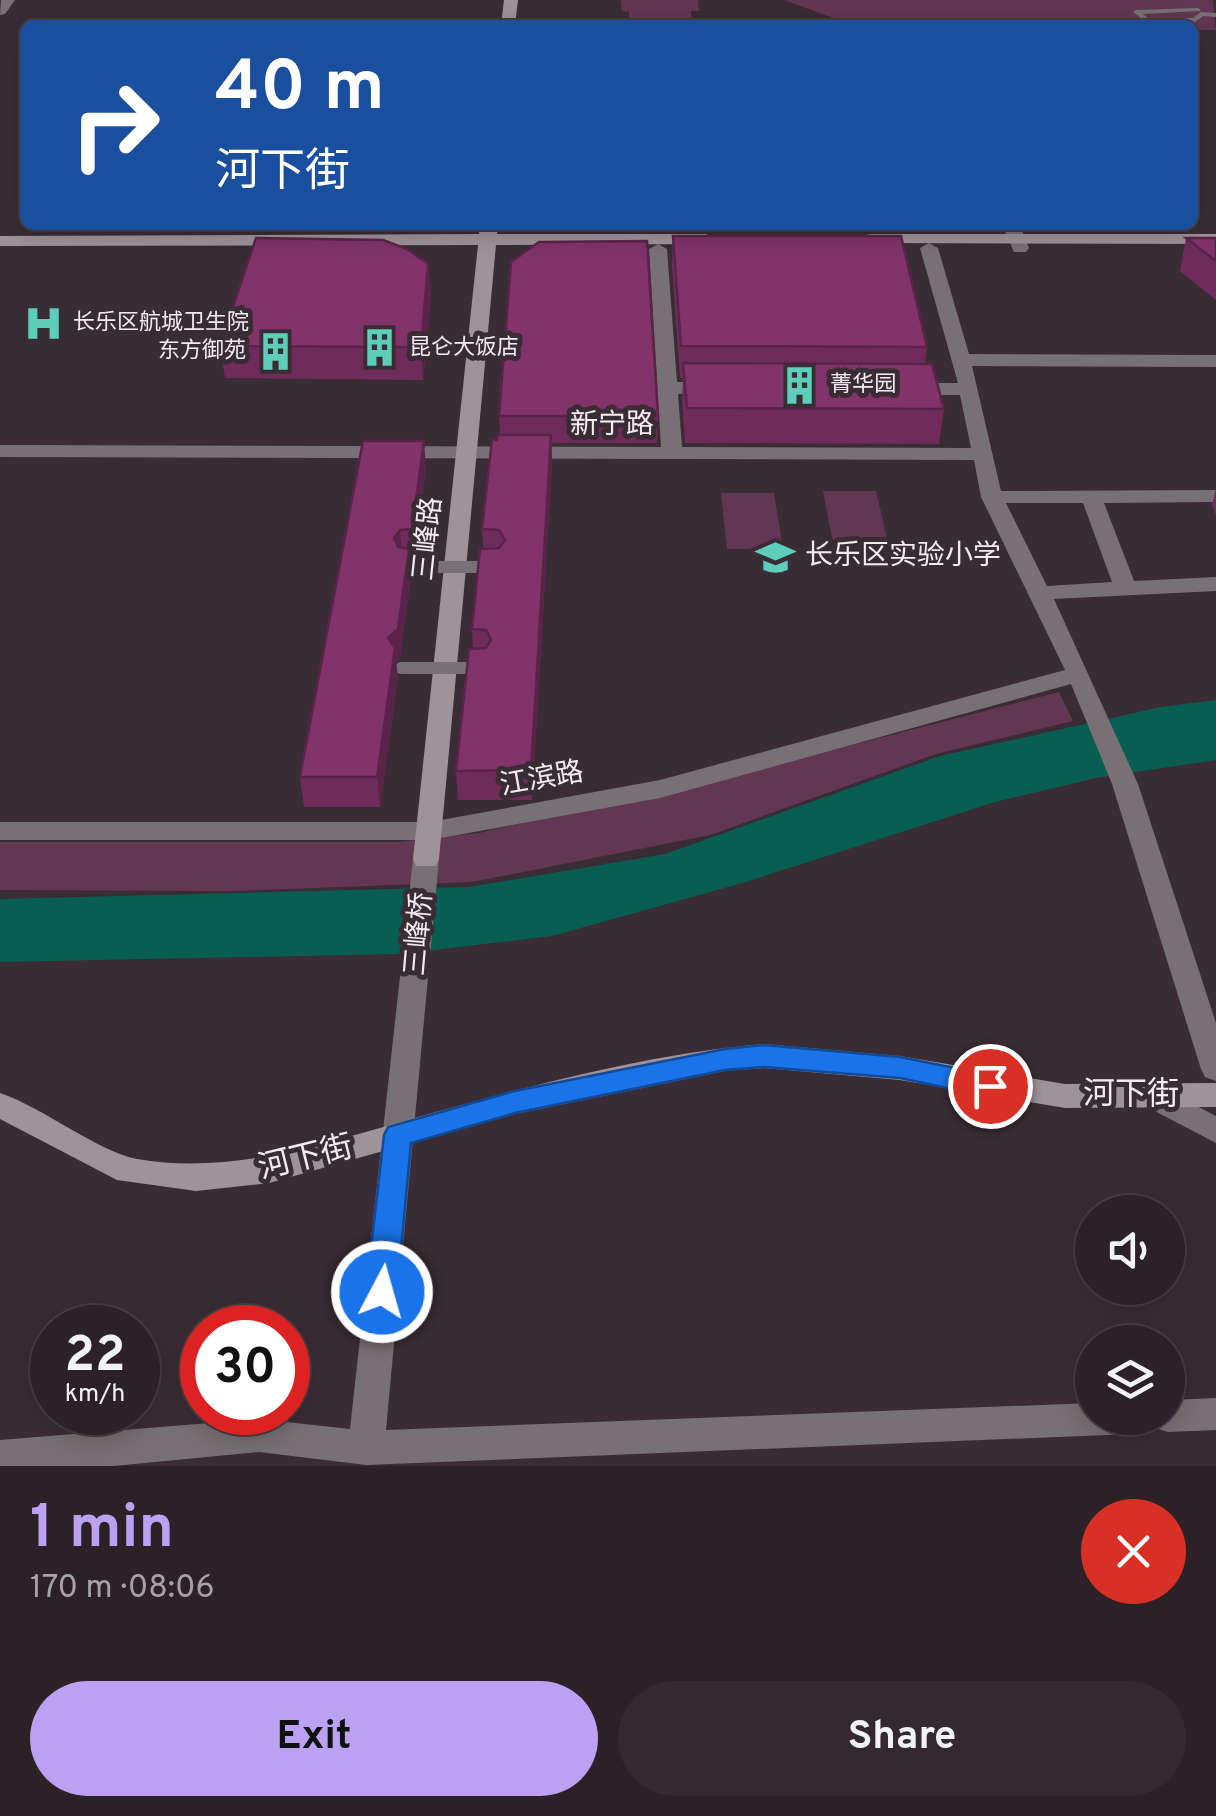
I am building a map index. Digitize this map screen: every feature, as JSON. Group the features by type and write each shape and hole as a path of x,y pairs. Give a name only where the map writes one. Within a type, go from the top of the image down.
{"main road":[{"path":"1216,239 1016,237 854,244 930,248 1016,237 1216,248"},
{"path":"0,240 487,238 717,244 658,248 487,238 0,249"},
{"name":"三峰路","path":"428,845 487,238"},
{"name":"河下街","path":"0,1106 102,1160 128,1171 160,1177 228,1176 269,1170 515,1102 725,1059 764,1056 900,1068 1066,1096 1216,1095"}],"street":[{"path":"0,11 8,0"},
{"path":"658,248 672,454"},
{"path":"930,248 970,389 992,497 1079,674 1125,784 1216,1069"},
{"path":"961,360 1216,361"},
{"path":"669,388 744,388"},
{"path":"876,389 970,389"},
{"name":"新宁路","path":"0,452 983,454"},
{"path":"1091,496 1126,589"},
{"path":"992,497 1216,496"},
{"path":"1040,593 1216,584"},
{"name":"江滨路","path":"0,831 428,845 660,789 1079,674"},
{"name":"三峰桥","path":"380,1457 398,1135 428,845"},
{"path":"1156,1097 1216,1131"},
{"path":"1185,1415 1216,1414"},
{"path":"0,1458 125,1450 244,1436 288,1436 380,1457 1075,1421"}],"lane":[{"path":"1198,10 1136,12 1146,20 1196,20 1201,14 1216,15"},
{"path":"406,567 496,567"},
{"path":"401,668 483,668"}],"shaded area":[{"path":"621,0 698,0 699,11 691,11 692,20 629,20 629,12 622,11"},
{"path":"784,0 1213,0 1216,30 1198,30 1198,20 838,20"},
{"path":"823,491 876,491 889,547 834,548"},
{"path":"721,493 774,493 783,549 727,549"},
{"path":"1059,692 1073,721 936,754 710,835 472,882 233,891 0,890 0,842 397,842 479,833 782,763"},
{"path":"1216,700 1216,760 1096,778 995,802 746,882 552,936 399,954 0,962 0,899 469,887 665,854 940,756 1161,707"}],"building":[{"path":"673,236 901,236 927,347 681,346"},
{"path":"256,238 383,240 407,249 428,264 421,347 220,346"},
{"path":"1186,238 1216,238 1216,261"},
{"path":"647,241 658,416 499,416 511,262 539,242"},
{"path":"683,363 932,364 944,409 687,408"},
{"path":"498,435 551,435 531,770 456,771 469,649 486,648 491,640 486,630 472,629 480,549 499,548 505,540 499,530 482,529 492,440 497,440"},
{"path":"363,441 424,441 412,529 400,530 394,538 398,547 409,549 398,629 388,638 395,648 377,777 300,777"}],"place":[{"name":"长乐区航城卫生院","path":"43,323"},
{"name":"昆仑大饭店","path":"379,348"},
{"name":"东方御苑","path":"276,351"},
{"name":"菁华园","path":"800,385"},
{"name":"长乐区实验小学","path":"775,557"}],"route":[{"path":"382,1292 398,1135 515,1102 725,1059 806,1057 900,1068 990,1086"}]}
